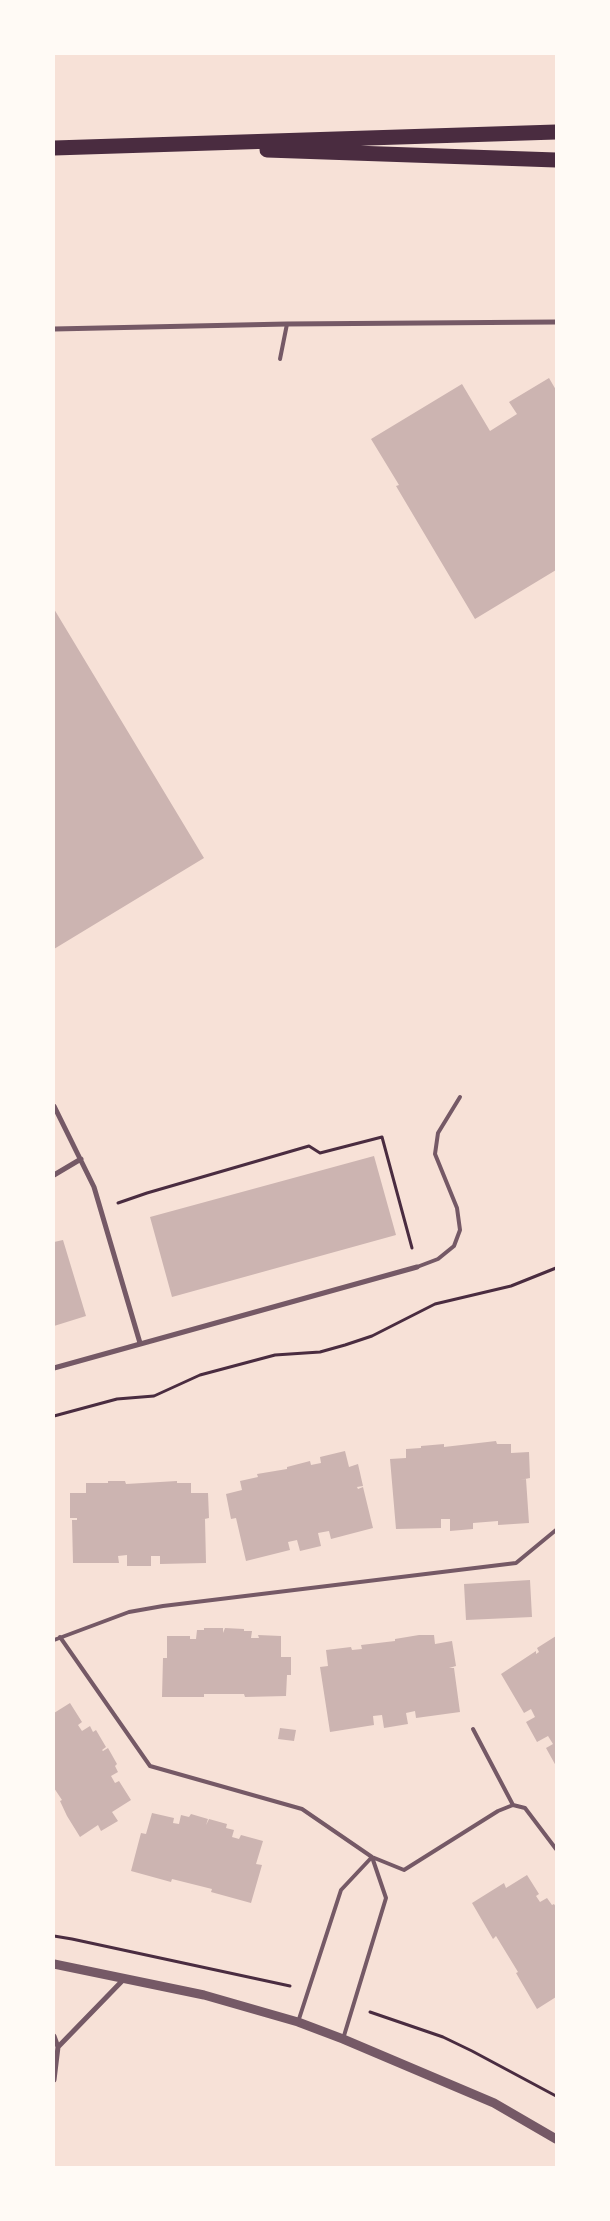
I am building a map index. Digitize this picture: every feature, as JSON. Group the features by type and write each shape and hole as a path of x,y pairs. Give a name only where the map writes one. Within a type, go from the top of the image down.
{"highway":[{"path":"54,148 556,132"},
{"path":"120,145 556,160"}],"street":[{"path":"54,329 287,324 556,322"},
{"path":"54,1106 94,1187 140,1343"},
{"path":"54,1175 81,1159"},
{"path":"54,1368 417,1267"},
{"path":"54,1964 204,1995 298,2022 494,2103 556,2139"},
{"path":"58,2047 125,1978"},
{"path":"54,2036 58,2047 54,2080"}],"lane":[{"path":"280,358 287,324"},
{"path":"417,1267 438,1260 454,1246 460,1230 456,1208 435,1154 438,1133 460,1097"},
{"path":"54,1640 128,1612 163,1606 516,1563 556,1530"},
{"path":"60,1637 150,1766 302,1810 372,1857 404,1870 498,1811 513,1805 525,1808 556,1849"},
{"path":"473,1729 513,1805"},
{"path":"298,2022 341,1890 372,1857"},
{"path":"343,2039 386,1898 372,1857"}],"path":[{"path":"118,1203 309,1146 320,1153 382,1137 417,1267"},
{"path":"54,1416 117,1399 154,1396 200,1375 274,1354 320,1352 345,1345 372,1336 435,1304 511,1286 556,1268"},
{"path":"54,1936 72,1938 178,1962"},
{"path":"472,2051 556,2096"}],"building":[{"path":"549,378 556,390 556,570 475,619 396,486 399,485 371,439 462,384 490,431 517,414 509,402"},
{"path":"54,609 204,858 54,949"},
{"path":"374,1156 396,1235 172,1297 150,1217"},
{"path":"63,1240 86,1316 54,1326 54,1242"},
{"path":"496,1441 497,1444 511,1444 511,1453 529,1452 530,1478 520,1480 526,1479 529,1523 498,1525 498,1521 473,1523 473,1529 450,1531 450,1519 441,1519 441,1528 396,1529 390,1459 406,1458 406,1449 421,1448 421,1446 444,1444 444,1447"},
{"path":"345,1451 349,1467 358,1464 363,1486 357,1487 358,1489 363,1487 373,1528 331,1539 329,1531 318,1533 321,1546 300,1551 297,1540 288,1542 290,1550 246,1561 236,1518 231,1519 226,1494 242,1490 240,1481 258,1477 257,1474 287,1469 287,1467 310,1461 311,1465 321,1463 320,1457"},
{"path":"108,1481 125,1481 126,1484 177,1481 177,1483 191,1483 191,1493 208,1493 209,1518 200,1520 205,1519 206,1563 160,1564 160,1556 151,1556 151,1566 127,1566 127,1555 118,1556 119,1563 73,1563 72,1520 77,1520 77,1518 70,1518 70,1493 86,1493 86,1483 108,1483"},
{"path":"530,1580 532,1617 466,1620 464,1584"},
{"path":"204,1628 223,1628 223,1633 225,1628 244,1629 244,1631 252,1631 251,1638 259,1638 258,1635 281,1636 281,1657 291,1657 291,1675 287,1675 286,1696 245,1697 244,1694 204,1694 204,1697 162,1697 163,1658 167,1658 167,1636 190,1636 190,1639 196,1639 197,1630 204,1630"},
{"path":"419,1635 434,1635 435,1644 452,1641 456,1666 449,1668 454,1668 460,1712 416,1718 415,1711 406,1713 408,1724 384,1728 382,1715 373,1716 374,1725 330,1732 320,1667 328,1666 326,1650 351,1647 352,1650 362,1649 361,1645 395,1641 395,1639"},
{"path":"556,1636 556,1766 546,1748 553,1744 548,1736 537,1742 526,1722 535,1717 531,1709 524,1713 501,1674 536,1651 536,1654 539,1652 537,1648"},
{"path":"70,1703 82,1722 78,1725 82,1731 90,1726 93,1732 96,1730 106,1747 102,1750 108,1748 117,1764 115,1766 118,1772 111,1776 115,1783 119,1781 131,1800 112,1812 118,1821 101,1831 98,1825 80,1837 67,1816 60,1801 62,1800 54,1788 54,1713"},
{"path":"280,1728 296,1730 294,1741 278,1739"},
{"path":"152,1813 174,1818 173,1823 179,1824 181,1815 189,1817 191,1814 208,1819 206,1825 209,1819 227,1824 226,1828 234,1830 232,1837 239,1839 241,1835 263,1841 256,1864 262,1865 251,1903 211,1892 212,1889 172,1879 171,1882 131,1871 141,1833 146,1834"},
{"path":"527,1875 539,1894 536,1896 540,1902 547,1898 556,1907 556,1997 537,2009 516,1973 518,1972 496,1936 493,1939 472,1903 504,1883 506,1888"}]}
